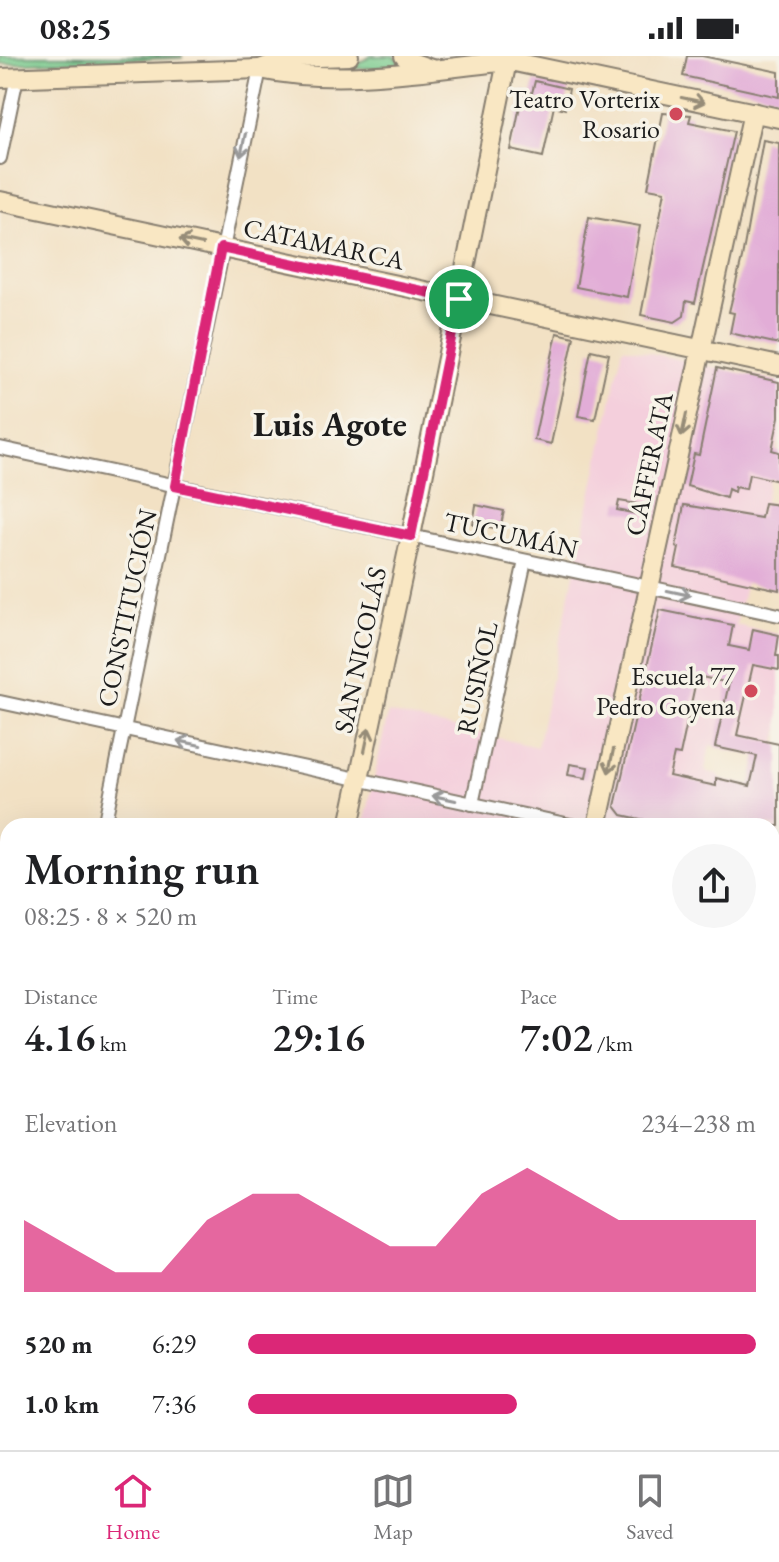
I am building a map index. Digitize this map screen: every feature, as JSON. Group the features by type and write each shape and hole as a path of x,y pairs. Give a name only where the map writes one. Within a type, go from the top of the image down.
{"main road":[{"path":"260,69 290,58 349,56"},
{"path":"404,56 433,70"},
{"path":"9,78 260,69 290,76 398,73 499,58 779,118"},
{"name":"SAN NICOLÁS","path":"351,818 459,299 499,58"},
{"name":"CAFFERATA","path":"599,818 753,112"},
{"name":"CATAMARCA","path":"0,201 779,366"}],"street":[{"name":"CONSTITUCIÓN","path":"106,818 260,69"},
{"path":"0,158 9,78"},
{"name":"TUCUMÁN","path":"0,448 779,615"},
{"name":"RUSIÑOL","path":"472,804 525,561"},
{"path":"1,705 538,818"}],"shaded area":[{"path":"623,347 779,382 779,440 736,625 779,635 779,729 772,759 710,745 705,771 720,775 719,779 779,794 779,818 366,818 388,713 537,747"}],"green space":[{"path":"0,56 182,56 182,58 0,64"},
{"path":"371,56 393,56 404,64 402,67 288,71 292,66 333,66 354,63"}],"building":[{"path":"687,56 702,56 779,72 779,97 683,76"},
{"path":"535,81 569,89 565,109 554,106 543,157 511,150 523,91 532,93"},
{"path":"663,113 691,115 689,122 734,131 695,303 686,301 684,316 675,322 641,315 665,191 648,188"},
{"path":"763,140 779,143 779,344 730,333 734,313 729,312"},
{"path":"589,217 640,226 627,297 576,287"},
{"path":"557,333 574,337 551,444 534,440"},
{"path":"591,350 609,354 595,419 578,416"},
{"path":"717,368 779,382 779,417 772,450 779,452 779,481 749,474 746,489 735,487 734,492 728,489 726,498 687,486 694,454 699,455"},
{"path":"619,501 644,505 642,515 617,510"},
{"path":"764,503 779,505 779,590 675,567 684,505 761,518"},
{"path":"476,505 504,511 500,529 473,524"},
{"path":"660,610 733,625 729,646 749,650 753,629 779,635 776,656 779,656 779,670 753,665 737,735 779,744 779,818 636,818 622,815 615,806","holes":["697,676 729,683 715,747 757,756 750,786 716,778 716,786 669,776 674,754 680,755"]},
{"path":"570,764 588,767 586,778 568,775"}],"place":[{"name":"Teatro Vorterix Rosario","path":"676,114"},
{"name":"Escuela 77 Pedro Goyena","path":"751,691"}],"district":[{"name":"Luis Agote","path":"330,424"}],"route":[{"path":"221,248 459,299 411,536 175,486 221,248"}]}
